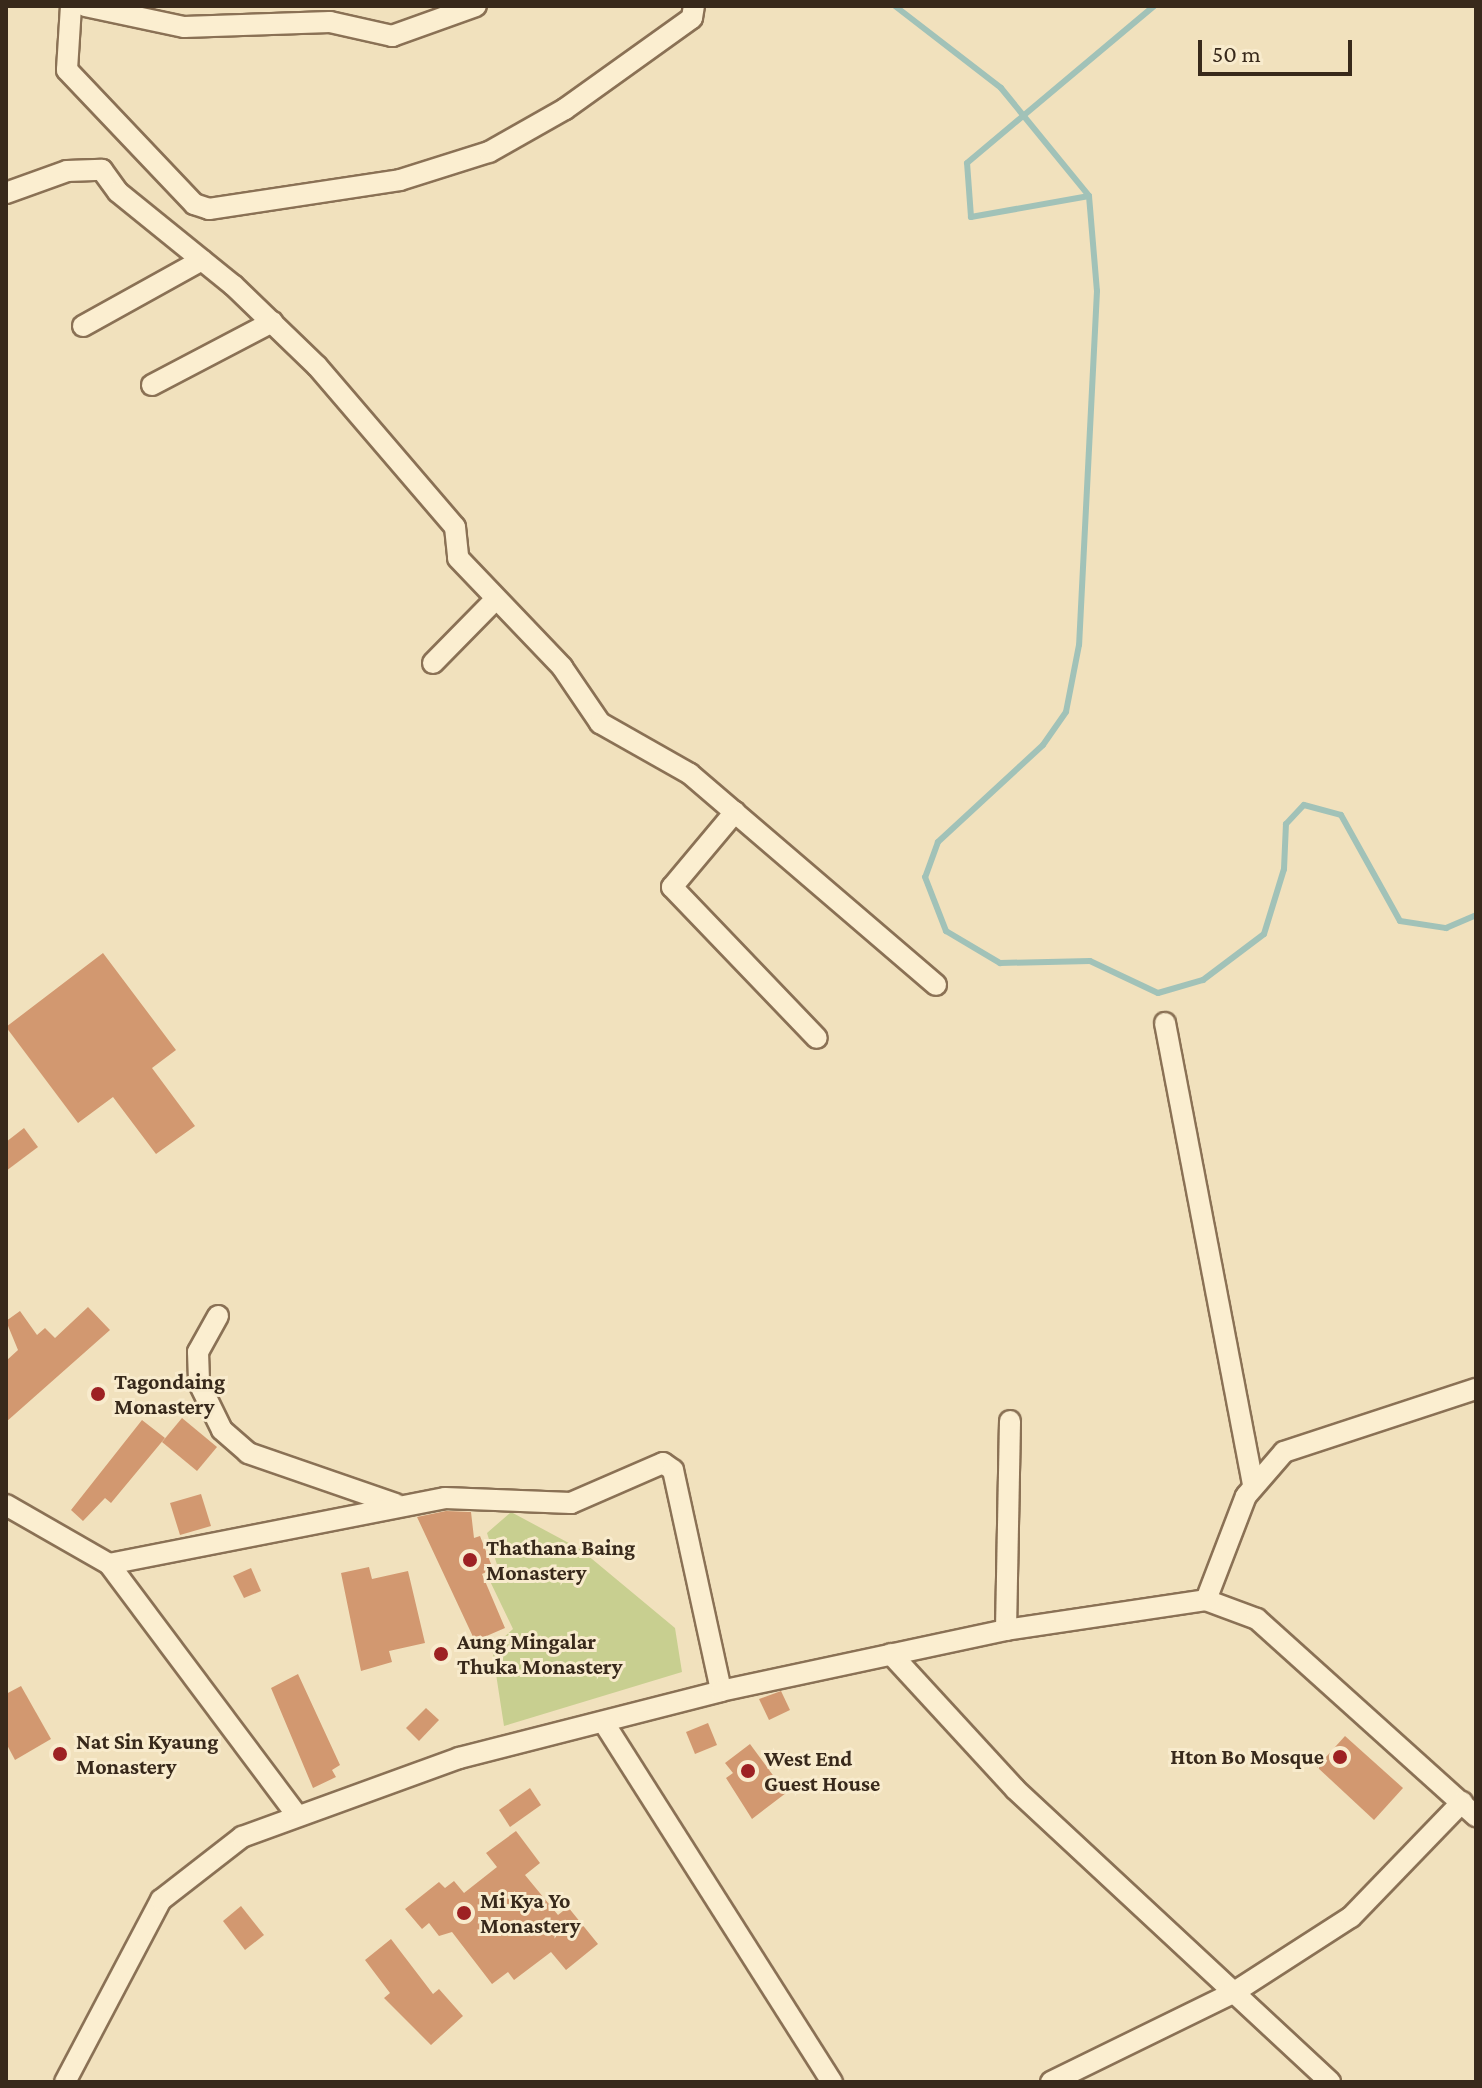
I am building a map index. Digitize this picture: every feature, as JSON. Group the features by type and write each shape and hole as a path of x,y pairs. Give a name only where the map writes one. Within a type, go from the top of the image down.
{"street":[{"path":"71,6 67,70 194,204 209,209 386,183 489,152 565,109 692,18 694,6"},
{"path":"85,6 184,27 265,16 330,22 410,35 476,6"},
{"path":"6,193 67,171 102,170 118,192 272,322 455,527 458,558 616,739 690,774 936,985"},
{"path":"83,326 202,260"},
{"path":"152,385 272,322"},
{"path":"433,663 496,599"},
{"path":"735,812 672,887 817,1038"},
{"path":"1165,1023 1253,1485"},
{"path":"218,1316 198,1352 199,1383 222,1430 248,1453 399,1506"},
{"path":"1206,1600 1253,1485 1284,1452 1476,1389"},
{"path":"1006,1630 1010,1421"},
{"path":"109,1564 445,1498 571,1503 670,1466 721,1691"},
{"path":"6,1505 109,1564 295,1813"},
{"path":"65,2082 161,1900 203,1861 295,1813 459,1758 606,1726 721,1691 1006,1630 1206,1600 1257,1619 1469,1809 1351,1917 1233,1993 1051,2082"},
{"path":"891,1654 1015,1789 1330,2082"},
{"path":"606,1726 832,2082"}],"green space":[{"path":"511,1512 580,1549 675,1628 682,1672 504,1726 492,1648 513,1629 488,1577 499,1571 487,1533"}],"building":[{"path":"103,953 176,1050 152,1068 195,1126 156,1154 113,1097 78,1123 6,1027"},
{"path":"24,1128 38,1147 6,1171 6,1142"},
{"path":"88,1307 110,1330 6,1422 6,1361 18,1350 6,1321 20,1311 37,1335 45,1328 55,1338"},
{"path":"182,1418 217,1447 197,1471 162,1442"},
{"path":"142,1420 165,1438 111,1503 105,1498 83,1521 71,1510"},
{"path":"201,1494 211,1526 180,1535 170,1503"},
{"path":"446,1511 471,1512 474,1538 480,1536 493,1569 482,1574 505,1628 475,1641 417,1517"},
{"path":"369,1567 372,1579 408,1571 425,1643 389,1651 392,1662 361,1671 341,1573"},
{"path":"251,1568 261,1591 244,1598 233,1576"},
{"path":"298,1674 340,1765 332,1770 336,1777 313,1788 271,1688"},
{"path":"21,1686 51,1739 15,1760 6,1743 6,1694"},
{"path":"781,1691 790,1710 769,1720 759,1699"},
{"path":"426,1708 439,1720 419,1741 406,1728"},
{"path":"708,1723 717,1745 695,1754 686,1732"},
{"path":"1345,1736 1403,1788 1374,1820 1317,1767"},
{"path":"750,1744 786,1793 752,1819 726,1778 733,1773 725,1763"},
{"path":"530,1788 541,1805 510,1827 499,1810"},
{"path":"516,1831 540,1863 525,1875 558,1915 568,1907 598,1944 566,1970 551,1952 514,1980 508,1972 492,1984 452,1932 439,1936 429,1923 422,1929 405,1909 439,1882 445,1888 454,1881 464,1893 497,1867 486,1853"},
{"path":"241,1906 264,1935 245,1950 223,1921"},
{"path":"391,1939 433,1994 439,1989 463,2016 431,2045 384,1998 390,1993 365,1960"}],"waterway":[{"path":"895,6 1001,88 1089,196 1097,291 1079,645 1066,712 1043,745 938,842 925,877 946,931 1000,963 1090,961 1158,993 1203,980 1264,934 1284,869 1286,824 1304,805 1341,815 1400,921 1446,928 1476,915"},
{"path":"1089,196 971,217 967,163 1154,6"}],"place":[{"name":"Tagondaing Monastery","path":"98,1394"},
{"name":"Thathana Baing Monastery","path":"470,1560"},
{"name":"Aung Mingalar Thuka Monastery","path":"441,1654"},
{"name":"Nat Sin Kyaung Monastery","path":"60,1754"},
{"name":"Hton Bo Mosque","path":"1340,1757"},
{"name":"West End Guest House","path":"748,1771"},
{"name":"Mi Kya Yo Monastery","path":"464,1913"}]}
